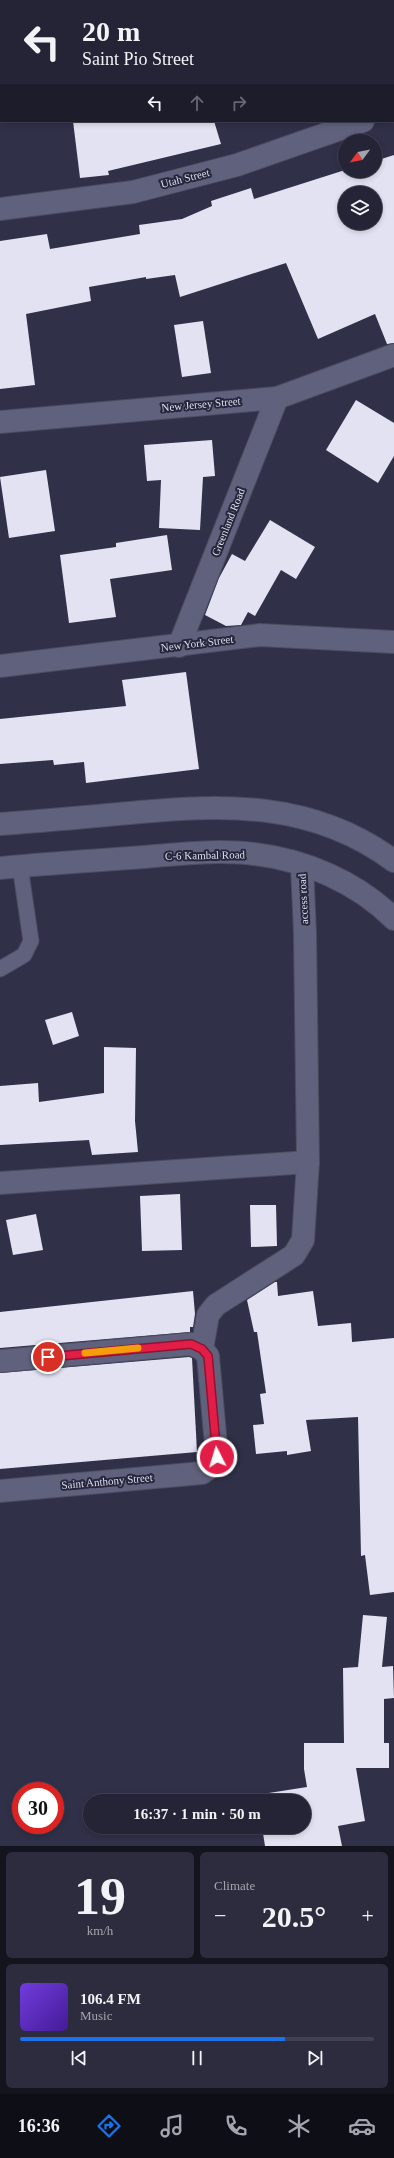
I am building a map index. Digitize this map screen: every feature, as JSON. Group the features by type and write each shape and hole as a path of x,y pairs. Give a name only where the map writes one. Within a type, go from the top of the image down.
{"street":[{"name":"Utah Street","path":"0,209 133,192 237,165 360,122"},
{"name":"New Jersey Street","path":"0,422 277,398 394,355"},
{"name":"Greenland Road","path":"179,646 277,398"},
{"name":"New York Street","path":"0,666 179,646 260,635 387,641"},
{"path":"0,824 188,808 241,807 275,811 316,820 346,832 394,861"},
{"name":"C-6 Kambal Road","path":"10,867 188,854 253,854 302,865 327,874 352,886 394,919"},
{"name":"access road","path":"202,1349 208,1315 216,1305 294,1255 303,1240 308,1162 305,934 302,865"},
{"path":"0,1183 308,1162"},
{"path":"0,1361 191,1344 202,1349"},
{"name":"Saint Anthony Street","path":"0,1491 202,1473 212,1465 217,1457 208,1356 202,1349"}],"lane":[{"path":"0,969 24,955 31,941 10,867"}],"building":[{"path":"73,122 214,122 221,144 108,171 109,175 80,178"},
{"path":"394,155 394,343 387,344 375,314 318,339 286,263 180,297 175,275 146,279 146,277 89,287 91,301 26,314 35,385 0,389 0,241 47,234 50,249 140,234 139,225 182,219 212,206 211,201 251,188 254,199 338,172 338,178 382,178 382,159"},
{"path":"203,321 211,373 182,377 174,325"},
{"path":"356,400 394,423 394,456 378,483 326,450"},
{"path":"212,440 215,476 203,477 200,530 159,528 161,480 147,481 144,445"},
{"path":"46,470 55,531 9,538 0,477"},
{"path":"270,520 315,547 296,579 281,570 255,616 248,612 241,625 226,626 205,615 219,578 232,554 245,561"},
{"path":"167,535 172,570 110,579 116,617 69,623 60,555 116,547 116,543"},
{"path":"186,672 199,769 86,783 84,762 54,765 53,760 0,764 0,719 126,706 122,680"},
{"path":"72,1012 79,1036 53,1045 45,1020"},
{"path":"104,1047 136,1048 135,1121 138,1152 92,1155 89,1140 0,1145 0,1086 38,1083 39,1102 104,1093"},
{"path":"180,1194 182,1250 142,1251 140,1196"},
{"path":"250,1205 276,1205 277,1246 251,1247"},
{"path":"36,1214 43,1250 13,1255 6,1220"},
{"path":"277,1282 278,1296 313,1291 318,1326 351,1323 352,1342 394,1338 394,1592 370,1595 365,1555 361,1556 358,1417 306,1420 311,1451 287,1455 287,1451 256,1454 253,1425 264,1424 260,1394 266,1393 257,1332 254,1332 247,1300"},
{"path":"193,1291 195,1314 193,1327 190,1327 190,1332 0,1348 0,1312"},
{"path":"189,1357 192,1358 197,1452 0,1469 0,1373"},
{"path":"363,1615 387,1617 382,1667 393,1666 394,1698 384,1699 384,1743 389,1743 389,1768 356,1768 365,1821 338,1826 342,1846 265,1846 263,1834 311,1834 311,1794 262,1794 307,1787 304,1769 304,1743 344,1743 343,1668 358,1667"}],"slow traffic":[{"path":"85,1353 138,1348"}],"route":[{"path":"48,1357 191,1344 202,1349 208,1356 217,1457"}]}
